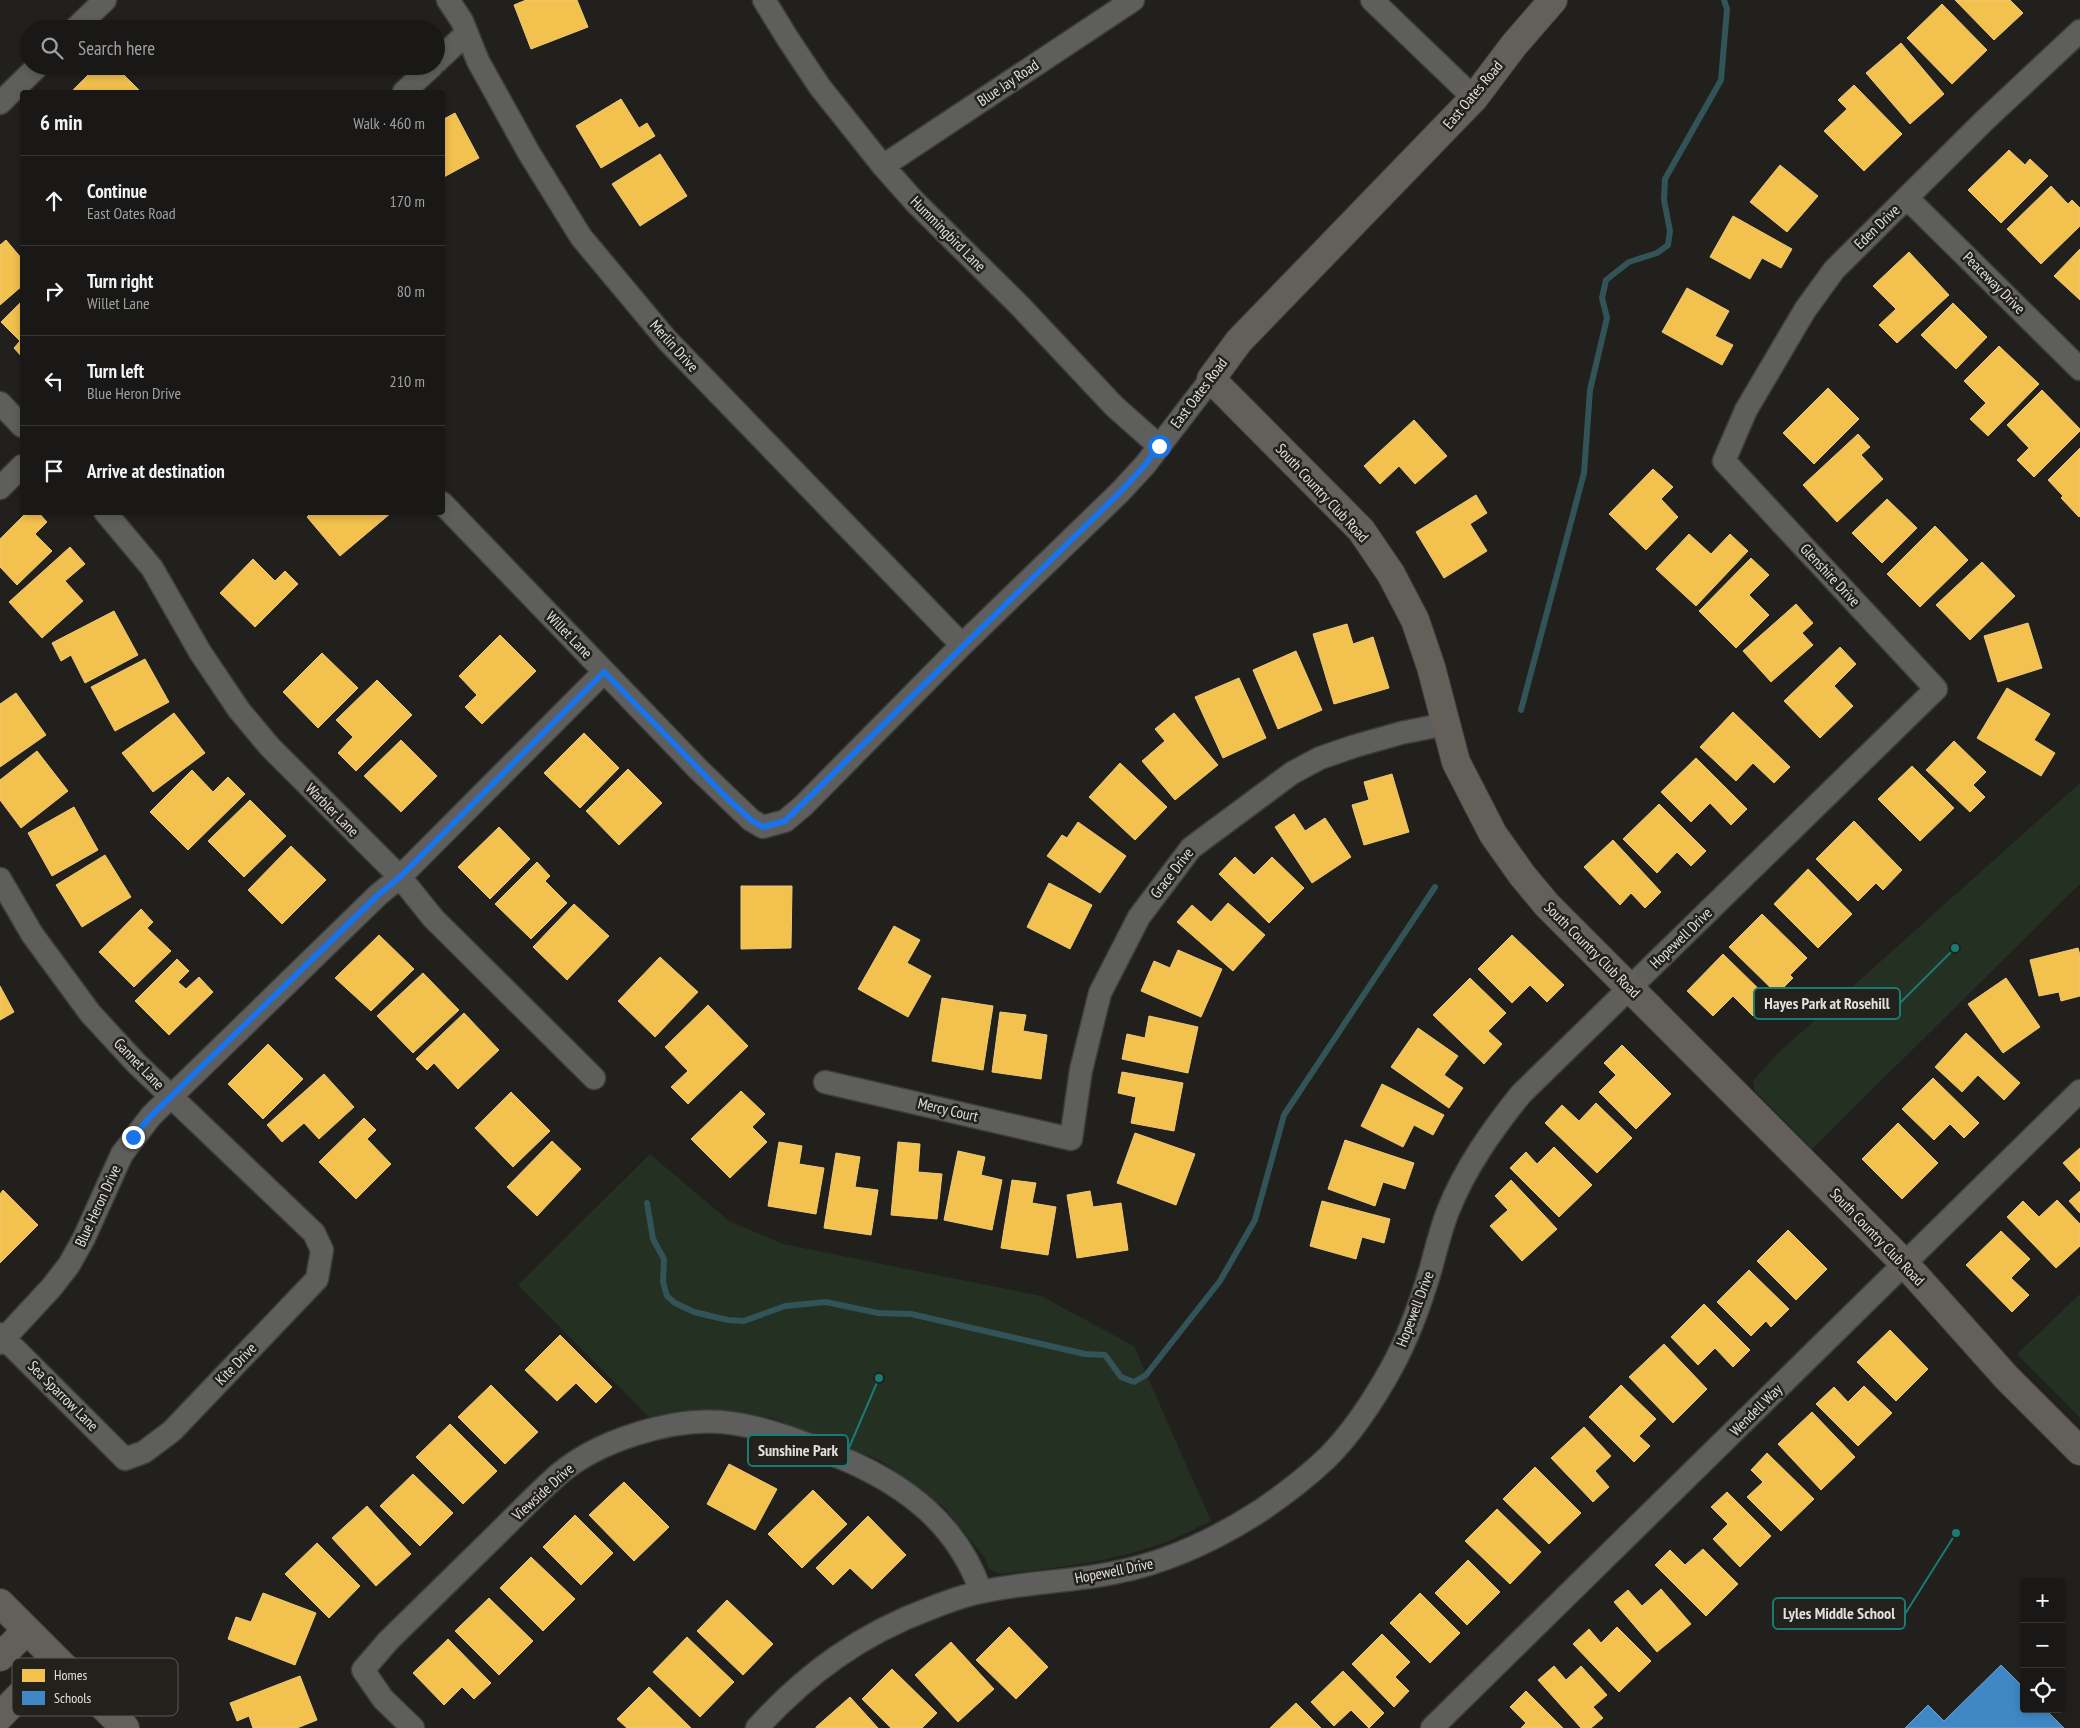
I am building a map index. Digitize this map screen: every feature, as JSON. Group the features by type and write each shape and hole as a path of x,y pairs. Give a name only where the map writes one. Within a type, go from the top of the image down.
{"street":[{"path":"85,20 104,0"},
{"name":"Merlin Drive","path":"448,0 462,21 478,61 529,153 581,236 667,340 962,645"},
{"name":"Hummingbird Lane","path":"764,0 820,87 883,166 915,202 1020,306 1114,406 1159,446"},
{"name":"Blue Jay Road","path":"883,166 1133,0"},
{"path":"1372,0 1474,98"},
{"name":"East Oates Road","path":"763,827 785,821 803,806 962,645 1120,492 1145,465 1239,341 1474,98 1514,45 1553,0"},
{"name":"Eden Drive","path":"1724,461 1746,410 1811,302 1834,270 1985,120 2080,31"},
{"path":"445,54 467,33"},
{"path":"0,104 29,75"},
{"path":"406,90 422,75"},
{"name":"Peaceway Drive","path":"1907,198 2080,369"},
{"name":"South Country Club Road","path":"1211,379 1361,530 1391,574 1415,620 1456,762 1493,834 1522,875 1547,905 1905,1264 2007,1378 2080,1451"},
{"path":"0,403 20,424"},
{"name":"Glenshire Drive","path":"1724,461 1936,689"},
{"path":"0,488 20,468"},
{"name":"Willet Lane","path":"445,506 727,798 751,820 763,827"},
{"name":"Warbler Lane","path":"108,515 152,568 200,652 239,710 270,747 400,877 433,918 594,1078"},
{"name":"Blue Heron Drive","path":"2,1338 51,1288 69,1265 84,1238 122,1154 151,1116 172,1098 378,895 400,877 604,672"},
{"name":"Hopewell Drive","path":"756,1728 789,1694 823,1666 852,1646 914,1614 980,1592 1112,1574 1143,1567 1172,1557 1214,1538 1260,1511 1327,1457 1352,1428 1392,1367 1416,1311 1448,1212 1465,1176 1492,1130 1521,1094 1936,689"},
{"name":"Grace Drive","path":"1071,1139 1081,1070 1100,993 1139,917 1190,848 1292,773 1320,758 1401,733 1446,724"},
{"name":"Gannet Lane","path":"0,879 32,934 90,1013 172,1098 314,1233 322,1250"},
{"name":"Mercy Court","path":"825,1082 1071,1139"},
{"name":"Wendell Way","path":"1432,1728 2080,1091"},
{"name":"Kite Drive","path":"126,1459 144,1452 172,1431 317,1279 322,1250"},
{"name":"Sea Sparrow Lane","path":"2,1338 126,1459"},
{"name":"Viewside Drive","path":"412,1728 383,1699 363,1670 388,1641 560,1473 609,1444 668,1426 720,1422 750,1426 831,1453 887,1480 930,1512 946,1528 973,1568 980,1592"},
{"path":"0,1603 55,1658"},
{"path":"0,1657 27,1630"},
{"path":"0,1716 12,1704"},
{"path":"113,1716 125,1728"}],"green space":[{"path":"2080,783 2080,884 1812,1149 1755,1091 1753,1081 1775,1056"},
{"path":"650,1154 729,1221 783,1244 1041,1296 1134,1346 1211,1521 1165,1543 1100,1561 1000,1574 989,1569 985,1558 944,1507 881,1461 773,1418 705,1409 676,1411 649,1417 518,1285"},
{"path":"2080,1294 2080,1418 2017,1354"}],"building: Homes":[{"path":"526,0 577,0 588,27 531,49 514,5"},
{"path":"1955,0 2010,0 2023,13 1994,40"},
{"path":"1942,4 1987,50 1952,84 1907,38"},
{"path":"1901,43 1944,94 1910,124 1866,73"},
{"path":"88,75 124,75 139,90 73,90"},
{"path":"1854,85 1902,134 1864,171 1824,131 1847,109 1838,100"},
{"path":"621,99 639,128 647,123 655,136 601,168 576,126"},
{"path":"455,113 479,158 445,176 445,118"},
{"path":"2009,150 2025,165 2030,159 2048,176 2001,223 1968,190"},
{"path":"660,154 687,196 640,226 612,184"},
{"path":"1780,165 1818,196 1787,232 1750,202"},
{"path":"2051,186 2068,204 2072,200 2080,208 2080,226 2041,264 2007,229"},
{"path":"1733,216 1792,249 1781,268 1762,258 1750,279 1710,257"},
{"path":"6,240 20,257 20,288 0,305 0,245"},
{"path":"2080,249 2080,300 2054,276"},
{"path":"1909,252 1949,295 1897,343 1879,325 1896,309 1873,286"},
{"path":"1687,288 1729,311 1715,336 1733,345 1722,365 1662,332"},
{"path":"20,303 20,341 1,322"},
{"path":"1953,303 1987,337 1956,369 1921,335"},
{"path":"20,341 20,355 14,348"},
{"path":"1999,346 2039,384 1988,436 1970,419 1986,403 1964,381"},
{"path":"1828,388 1859,419 1814,464 1783,433"},
{"path":"2042,390 2080,431 2034,477 2017,460 2029,448 2007,425"},
{"path":"1414,420 1447,456 1415,484 1399,466 1380,484 1364,466"},
{"path":"1858,434 1870,447 1861,455 1883,479 1837,522 1803,485"},
{"path":"2080,448 2079,517 2061,498 2063,496 2048,480"},
{"path":"1653,469 1673,487 1661,499 1678,517 1646,550 1609,514"},
{"path":"1476,495 1487,513 1470,524 1487,551 1444,578 1416,532"},
{"path":"1887,499 1917,528 1882,563 1852,533"},
{"path":"24,515 41,515 47,522 35,534 52,551 17,585 0,567 0,539"},
{"path":"309,515 389,515 340,556 307,517"},
{"path":"1935,526 1968,560 1920,607 1887,574"},
{"path":"1689,534 1711,554 1730,534 1748,551 1696,606 1656,569"},
{"path":"70,547 85,564 65,581 83,601 42,638 9,602"},
{"path":"1751,558 1769,575 1749,595 1769,615 1736,648 1699,611"},
{"path":"253,559 275,581 285,571 298,584 255,627 220,593"},
{"path":"1982,562 2015,596 1970,640 1936,605"},
{"path":"1796,604 1813,623 1802,633 1813,645 1771,682 1743,651"},
{"path":"114,611 138,655 85,683 71,655 61,661 52,643"},
{"path":"2028,623 2042,668 1998,682 1984,636"},
{"path":"1347,624 1353,644 1373,637 1389,688 1334,704 1313,634"},
{"path":"500,635 536,671 482,724 465,707 477,695 459,676"},
{"path":"1840,647 1856,664 1834,686 1853,706 1820,738 1784,701"},
{"path":"1296,651 1322,710 1278,729 1253,670"},
{"path":"322,653 358,688 318,728 283,692"},
{"path":"145,659 169,702 115,731 91,687"},
{"path":"1239,678 1266,738 1223,758 1195,697"},
{"path":"377,680 412,715 356,771 338,753 353,737 336,720"},
{"path":"2007,688 2050,714 2034,740 2055,753 2041,776 1977,738"},
{"path":"16,693 46,735 0,767 0,704"},
{"path":"1733,712 1790,767 1774,783 1753,763 1736,781 1700,747"},
{"path":"174,713 205,753 153,792 122,753"},
{"path":"1174,713 1218,765 1175,800 1142,761 1165,741 1155,729"},
{"path":"584,733 619,768 580,808 544,773"},
{"path":"401,740 437,776 401,812 364,776"},
{"path":"1954,741 1986,772 1973,785 1985,797 1970,812 1926,770"},
{"path":"37,751 68,791 21,828 0,800 0,780"},
{"path":"1696,758 1747,809 1731,825 1710,803 1691,822 1661,792"},
{"path":"1120,763 1167,807 1135,840 1089,797"},
{"path":"1912,766 1954,808 1920,841 1878,799"},
{"path":"628,769 662,803 619,845 586,811"},
{"path":"192,770 213,792 228,777 245,794 188,850 150,812"},
{"path":"1392,774 1409,832 1364,845 1352,805 1369,800 1364,782"},
{"path":"250,800 286,836 244,877 208,841"},
{"path":"1659,804 1706,851 1691,866 1677,852 1657,873 1623,839"},
{"path":"74,807 98,850 52,876 28,833"},
{"path":"1294,814 1305,831 1325,818 1351,857 1312,883 1275,827"},
{"path":"1854,821 1902,870 1883,890 1876,883 1858,901 1816,859"},
{"path":"1078,822 1126,856 1100,893 1047,856 1062,835 1067,838"},
{"path":"499,827 530,859 490,899 458,867"},
{"path":"1613,840 1661,892 1645,908 1631,893 1620,905 1584,867"},
{"path":"291,846 326,880 282,924 248,890"},
{"path":"105,855 131,897 82,927 56,885"},
{"path":"1235,857 1254,875 1272,857 1304,888 1269,923 1219,874"},
{"path":"537,862 550,876 545,881 567,903 531,939 495,904"},
{"path":"1808,869 1852,914 1818,948 1774,904"},
{"path":"1049,883 1092,905 1070,949 1027,927"},
{"path":"741,886 792,886 791,948 741,949"},
{"path":"1228,903 1265,935 1233,971 1177,922 1192,905 1211,922"},
{"path":"574,904 609,936 567,980 533,947"},
{"path":"141,909 153,922 147,928 171,951 134,987 99,952"},
{"path":"1762,914 1807,958 1790,975 1793,978 1777,994 1729,947"},
{"path":"894,926 920,940 907,963 931,976 908,1017 858,989"},
{"path":"379,935 414,969 371,1011 335,978"},
{"path":"1512,935 1564,985 1547,1002 1530,985 1512,1003 1478,969"},
{"path":"2078,948 2080,955 2080,996 2061,1001 2059,992 2039,996 2030,960"},
{"path":"1178,950 1222,969 1201,1017 1141,991 1154,961 1170,968"},
{"path":"1723,954 1770,1000 1753,1016 1733,996 1713,1016 1687,991"},
{"path":"660,957 698,992 655,1037 618,1001"},
{"path":"177,959 189,971 178,982 186,989 199,977 213,992 169,1035 135,1001"},
{"path":"423,973 459,1010 413,1053 377,1016"},
{"path":"1470,978 1506,1013 1488,1031 1502,1044 1484,1064 1433,1015"},
{"path":"2006,978 2040,1027 2003,1053 1968,1004"},
{"path":"0,986 14,1012 0,1020"},
{"path":"942,998 993,1006 983,1070 932,1061"},
{"path":"708,1005 748,1046 688,1104 671,1087 688,1071 665,1047"},
{"path":"1000,1012 1026,1015 1023,1031 1047,1035 1041,1079 992,1072"},
{"path":"464,1013 499,1050 458,1089 434,1063 427,1070 416,1059"},
{"path":"1149,1016 1198,1027 1188,1073 1122,1059 1127,1034 1145,1038"},
{"path":"1418,1028 1458,1056 1444,1075 1463,1088 1449,1108 1391,1067"},
{"path":"1966,1033 2020,1083 2004,1100 1978,1075 1962,1092 1935,1067"},
{"path":"268,1044 303,1079 263,1119 228,1084"},
{"path":"1622,1045 1671,1094 1636,1129 1599,1092 1616,1075 1604,1063"},
{"path":"1122,1072 1183,1083 1174,1131 1131,1123 1136,1097 1118,1093"},
{"path":"324,1074 354,1107 319,1139 304,1123 282,1142 267,1125"},
{"path":"1933,1078 1979,1123 1964,1138 1950,1124 1934,1140 1902,1109"},
{"path":"1382,1084 1444,1115 1433,1135 1414,1125 1403,1147 1361,1126"},
{"path":"741,1091 765,1114 752,1127 767,1142 730,1178 691,1139"},
{"path":"511,1092 550,1131 513,1167 475,1128"},
{"path":"1596,1103 1632,1138 1597,1173 1545,1123 1562,1105 1579,1121"},
{"path":"364,1118 376,1130 367,1139 391,1164 356,1199 319,1162"},
{"path":"1898,1123 1938,1163 1902,1199 1862,1159"},
{"path":"1135,1133 1195,1154 1176,1205 1117,1183"},
{"path":"1345,1140 1414,1163 1405,1189 1383,1182 1375,1206 1328,1189"},
{"path":"552,1141 581,1169 537,1216 507,1187"},
{"path":"779,1142 802,1146 799,1164 824,1168 816,1214 768,1206"},
{"path":"898,1142 920,1144 918,1172 942,1174 937,1219 891,1215"},
{"path":"1554,1147 1592,1185 1559,1217 1510,1168 1526,1152 1537,1164"},
{"path":"2080,1148 2080,1182 2063,1163"},
{"path":"958,1151 985,1157 981,1175 1002,1180 992,1230 944,1220"},
{"path":"836,1153 860,1157 855,1187 878,1190 871,1235 824,1228"},
{"path":"1012,1180 1036,1183 1032,1203 1056,1207 1048,1255 1001,1248"},
{"path":"1511,1180 1557,1229 1522,1261 1490,1226 1508,1210 1495,1196"},
{"path":"3,1190 38,1225 0,1263 0,1194"},
{"path":"1090,1191 1093,1207 1121,1203 1128,1250 1077,1258 1067,1195"},
{"path":"2080,1191 2080,1213 2069,1201"},
{"path":"2057,1200 2080,1224 2080,1246 2056,1268 2007,1217 2023,1201 2039,1217"},
{"path":"1322,1201 1390,1219 1384,1243 1362,1237 1356,1259 1310,1246"},
{"path":"1788,1230 1827,1269 1796,1300 1757,1261"},
{"path":"2001,1231 2030,1259 2011,1278 2029,1295 2012,1312 1966,1265"},
{"path":"1749,1270 1789,1309 1771,1327 1766,1321 1751,1336 1717,1302"},
{"path":"1704,1304 1750,1350 1733,1367 1715,1348 1698,1365 1671,1337"},
{"path":"1890,1330 1928,1369 1896,1401 1857,1362"},
{"path":"560,1335 612,1387 596,1403 576,1383 557,1401 525,1370"},
{"path":"1664,1344 1707,1389 1673,1423 1629,1377"},
{"path":"491,1385 538,1432 505,1464 458,1417"},
{"path":"1621,1385 1656,1419 1639,1436 1650,1446 1634,1462 1589,1417"},
{"path":"1864,1386 1892,1413 1858,1446 1816,1404 1834,1387 1848,1402"},
{"path":"1812,1412 1855,1457 1821,1490 1778,1444"},
{"path":"450,1424 497,1471 463,1504 416,1457"},
{"path":"1584,1427 1611,1456 1595,1471 1609,1487 1593,1502 1551,1458"},
{"path":"1767,1453 1814,1499 1781,1531 1747,1497 1763,1482 1751,1470"},
{"path":"729,1464 777,1489 755,1530 707,1504"},
{"path":"1535,1467 1581,1513 1549,1544 1503,1499"},
{"path":"413,1474 453,1513 420,1546 380,1506"},
{"path":"624,1482 669,1527 634,1561 589,1515"},
{"path":"813,1490 847,1524 802,1568 768,1534"},
{"path":"1727,1492 1771,1536 1740,1567 1713,1539 1728,1524 1711,1507"},
{"path":"367,1506 411,1554 376,1586 332,1538"},
{"path":"1497,1509 1541,1552 1510,1584 1465,1541"},
{"path":"575,1515 613,1553 581,1585 543,1547"},
{"path":"868,1516 906,1555 872,1589 850,1568 833,1585 816,1568"},
{"path":"317,1543 360,1586 329,1618 285,1574"},
{"path":"1703,1549 1738,1584 1706,1616 1655,1565 1670,1550 1685,1565"},
{"path":"531,1557 575,1599 543,1631 500,1588"},
{"path":"1468,1560 1500,1592 1467,1625 1435,1593"},
{"path":"1661,1589 1691,1624 1657,1652 1614,1602 1628,1590 1642,1606"},
{"path":"263,1593 316,1613 295,1665 228,1639 236,1617 251,1622"},
{"path":"1420,1593 1460,1633 1430,1663 1390,1623"},
{"path":"489,1598 533,1641 499,1675 455,1631"},
{"path":"727,1600 773,1644 743,1675 697,1631"},
{"path":"1009,1627 1048,1667 1016,1699 976,1660"},
{"path":"1617,1627 1651,1661 1619,1692 1573,1644 1589,1629 1601,1643"},
{"path":"1382,1634 1410,1662 1395,1677 1409,1691 1394,1707 1352,1664"},
{"path":"687,1637 734,1682 700,1717 653,1672"},
{"path":"448,1639 491,1683 474,1699 462,1687 444,1705 413,1673"},
{"path":"951,1642 994,1689 958,1722 915,1675"},
{"path":"1554,1666 1566,1680 1581,1666 1607,1695 1593,1707 1603,1718 1591,1728 1581,1728 1538,1680"},
{"path":"892,1669 937,1713 922,1728 891,1728 862,1699"},
{"path":"1343,1671 1384,1713 1369,1728 1351,1710 1334,1726 1311,1702"},
{"path":"300,1676 317,1720 297,1728 253,1728 249,1716 237,1721 230,1703"},
{"path":"649,1687 691,1728 627,1728 617,1719"},
{"path":"1526,1691 1563,1728 1521,1728 1526,1723 1510,1707"},
{"path":"850,1697 878,1728 816,1728 816,1727"},
{"path":"1296,1703 1321,1728 1270,1728"}],"building: Schools":[{"path":"2001,1665 2020,1684 2020,1713 2049,1713 2064,1728 1905,1728 1928,1705 1944,1721"}],"waterway":[{"path":"1521,710 1584,473 1590,390 1607,318 1602,298 1606,280 1629,262 1657,253 1668,245 1670,231 1664,200 1665,179 1721,80 1727,9 1724,0"},
{"path":"647,1203 653,1239 664,1259 663,1282 667,1296 675,1303 694,1312 728,1320 744,1321 785,1306 826,1302 878,1313 911,1314 1085,1354 1105,1355 1121,1377 1134,1382 1146,1375 1220,1281 1255,1220 1284,1115 1435,887"}],"place":[{"name":"Hayes Park at Rosehill","path":"1955,948"},
{"name":"Sunshine Park","path":"879,1378"},
{"name":"Lyles Middle School","path":"1956,1533"}],"route":[{"path":"133,1137 151,1116 378,895 400,877 604,672 699,770 751,820 763,827 785,821 803,806 962,645 1120,492 1145,465 1159,446"}]}
